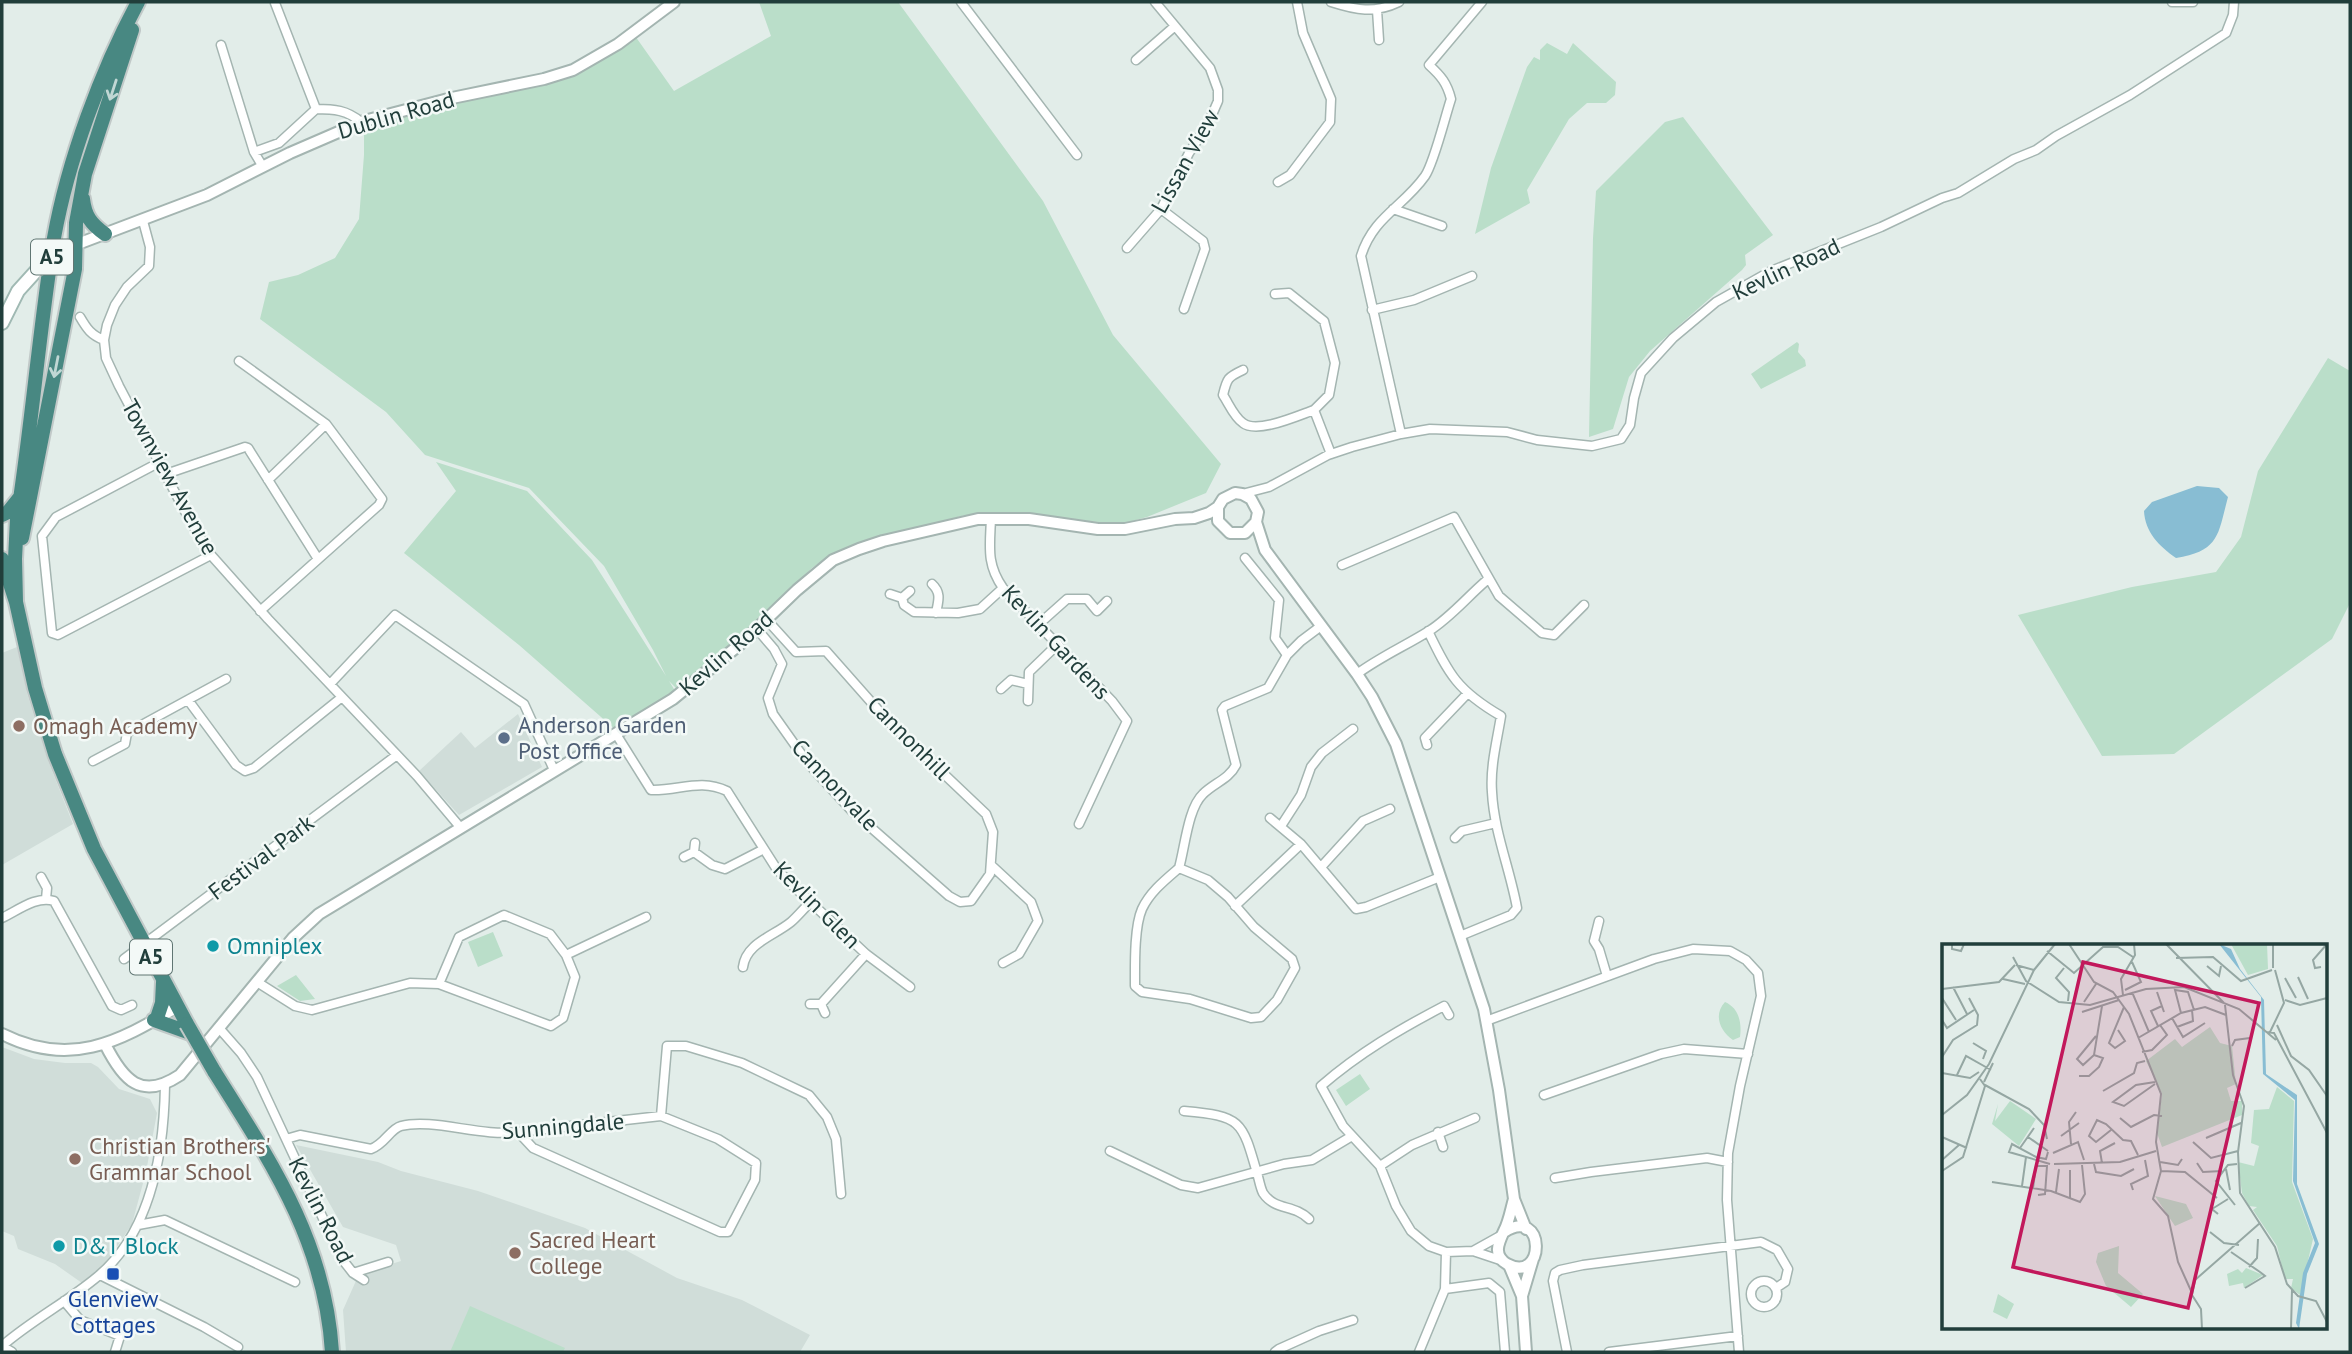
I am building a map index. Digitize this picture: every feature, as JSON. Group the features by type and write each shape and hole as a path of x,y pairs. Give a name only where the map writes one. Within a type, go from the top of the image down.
{"highway":[{"path":"8,559 24,531 31,499 75,269 71,247 85,174 140,2"},
{"name":"A5","path":"140,2 124,28 97,90 60,211 47,290 21,496 8,559 35,688 55,754 94,849 186,1029 279,1177 304,1227 326,1305 332,1352"},
{"path":"82,191 85,214 91,223 105,234"},
{"path":"2,515 8,512 21,496"},
{"path":"163,981 156,1019 186,1029"}],"main road":[{"path":"2,323 18,291 37,270 71,247"}],"street":[{"name":"Dublin Road","path":"71,247 207,195 290,153 361,122 573,70 618,44 674,2"},
{"path":"961,2 1077,155"},
{"name":"Lissan View","path":"1128,248 1161,209 1218,101 1218,90 1210,68 1155,2"},
{"path":"1278,182 1290,175 1330,122 1331,99 1303,33 1297,2"},
{"path":"1331,2 1351,8 1377,10 1399,2"},
{"path":"1401,434 1361,256 1366,239 1426,174 1451,99 1448,86 1429,65 1482,2"},
{"path":"2172,2 2193,2"},
{"name":"Kevlin Road","path":"1242,494 1269,486 1331,454 1401,434 1430,429 1507,432 1557,443 1592,446 1621,439 1630,425 1641,373 1680,331 1716,302 1771,271 1958,193 2014,159 2036,150 2130,95 2226,33 2233,15 2234,2"},
{"path":"275,3 316,109"},
{"path":"1377,10 1378,40"},
{"path":"1136,60 1175,26"},
{"path":"221,45 254,152 263,167"},
{"path":"254,152 279,143 316,109 342,110 361,122"},
{"path":"1161,209 1203,242 1205,249 1184,309"},
{"path":"1393,209 1442,226"},
{"path":"80,317 88,331 104,340 115,305 127,287 149,266 150,247 143,221"},
{"path":"1373,310 1414,300 1472,276"},
{"path":"1243,370 1226,380 1223,395 1244,424 1252,428 1314,410 1329,395 1335,363 1324,321 1289,293 1275,294"},
{"name":"Townview Avenue","path":"104,340 106,358 119,386 189,519 211,555 260,611 397,755 460,827"},
{"path":"239,361 326,424 382,499 379,505 260,611"},
{"path":"1314,410 1331,454"},
{"path":"268,480 326,424"},
{"path":"166,474 245,447 252,452 318,559"},
{"path":"160,462 56,517 42,536 52,633 58,635 211,555"},
{"name":"Kevlin Road","path":"1256,504 1269,486"},
{"path":"1242,494 1256,504 1256,522 1249,531 1230,533 1221,526 1218,507 1229,495 1242,494"},
{"name":"Kevlin Road","path":"165,1085 180,1074 292,938 313,917 683,692 833,560 850,552 912,534 978,519 1029,519 1125,529 1194,518 1218,507"},
{"path":"1342,565 1454,517 1487,580 1499,596 1542,632 1554,635 1584,605"},
{"name":"Kevlin Gardens","path":"991,518 990,561 1003,588 1112,701 1127,721 1079,824"},
{"name":"Kevlin Road","path":"1194,518 1221,526"},
{"path":"1256,522 1265,550 1357,674 1396,744 1486,1021 1499,1090 1514,1199 1526,1229"},
{"path":"1240,534 1265,550"},
{"path":"1245,558 1279,600 1275,638 1287,655"},
{"path":"1357,674 1453,613 1487,580"},
{"path":"932,584 939,595 936,613"},
{"path":"902,598 904,605 914,612 958,613 980,609 1003,588"},
{"path":"902,598 911,591"},
{"path":"890,594 902,598"},
{"path":"1039,624 1067,598 1087,599 1097,611 1107,601"},
{"path":"330,684 395,615 524,704 554,770"},
{"name":"Cannonhill","path":"766,620 796,652 827,651 887,720 986,814 993,832 990,874 977,894"},
{"path":"1179,868 1208,880 1254,927 1292,959 1295,968 1277,1000 1261,1017 1251,1018 1190,999 1142,992 1135,986 1135,955 1142,910 1156,888 1179,868 1194,808 1202,794 1232,773 1236,765 1223,710 1225,706 1268,688 1287,655 1321,626"},
{"name":"Cannonvale","path":"756,628 774,649 782,664 768,698 773,714 807,762 850,810 949,896 965,903 977,894"},
{"path":"1428,631 1444,665 1467,694 1500,716 1492,789 1496,823 1517,908 1511,915 1460,936"},
{"path":"1028,701 1029,672 1058,644"},
{"path":"93,761 125,744 127,733 226,679"},
{"path":"1001,689 1011,680 1028,684"},
{"path":"1427,745 1425,738 1467,694"},
{"path":"188,700 236,765 245,771 254,768 342,697"},
{"path":"1281,826 1301,795 1311,767 1322,753 1353,729"},
{"name":"Kevlin Glen","path":"616,734 651,790 714,784 727,791 789,882 866,954 909,987"},
{"name":"Festival Park","path":"124,958 397,755"},
{"path":"1322,866 1363,821 1390,809"},
{"path":"1270,818 1322,866 1356,909 1440,877"},
{"path":"1455,838 1462,831 1496,823"},
{"path":"1235,906 1301,844"},
{"path":"684,857 695,847 712,865 725,869 764,849"},
{"path":"991,865 1031,902 1038,921 1019,954 1003,963"},
{"path":"41,877 47,888 46,898"},
{"path":"2,918 36,901 46,898 54,901 111,1006 121,1010 132,1005"},
{"path":"743,967 740,956 790,923 811,902"},
{"path":"257,982 295,1006 312,1010 410,983 439,984 551,1026 563,1018 575,977 566,955 550,934 504,915 459,937 439,984"},
{"path":"566,955 646,916"},
{"path":"1599,921 1594,941 1607,976"},
{"path":"1486,1021 1654,959 1693,949 1730,951 1746,960 1758,973 1761,996 1728,1162 1727,1200 1739,1352"},
{"path":"810,1004 821,1004 866,954"},
{"path":"821,1004 825,1013"},
{"path":"1449,1015 1444,1006 1392,1034 1347,1064 1321,1086 1343,1126 1380,1166 1396,1206 1412,1231 1429,1246 1446,1252 1473,1251 1522,1266 1533,1259"},
{"path":"2,1034 21,1044 39,1049 84,1049 105,1044 177,1007"},
{"name":"Kevlin Road","path":"219,1028 257,1077 342,1259 353,1273 364,1280"},
{"path":"12,1352 2,1346 100,1275 126,1244 138,1225 148,1200 155,1173 165,1105 165,1085 151,1088 130,1080 117,1068 105,1044"},
{"path":"661,1116 667,1045 686,1046 742,1063 809,1095 827,1117 836,1139 841,1194"},
{"path":"1544,1095 1684,1049 1748,1054"},
{"path":"1184,1111 1230,1118 1242,1127 1262,1192 1272,1203 1301,1211 1309,1219"},
{"name":"Sunningdale","path":"285,1139 300,1135 371,1149 380,1145 395,1128 414,1124 502,1134 518,1132 661,1116 718,1139 756,1163 755,1180 728,1232 720,1232 533,1148 518,1132"},
{"path":"1380,1166 1412,1145 1475,1118"},
{"path":"1438,1132 1443,1147"},
{"path":"1110,1151 1181,1185 1198,1188 1284,1164 1312,1160 1352,1136"},
{"path":"1555,1178 1707,1158 1728,1162"},
{"path":"1514,1199 1497,1249 1522,1296"},
{"path":"138,1225 164,1220 295,1282"},
{"path":"1473,1251 1516,1227 1533,1234 1536,1253 1522,1296 1526,1352"},
{"path":"1567,1352 1553,1281 1555,1273 1560,1270 1760,1242 1777,1250 1788,1269 1785,1282 1776,1288"},
{"path":"1419,1352 1445,1289 1446,1252"},
{"path":"353,1273 388,1262"},
{"path":"100,1275 238,1347"},
{"path":"1445,1289 1489,1283 1500,1292 1505,1352"},
{"path":"64,1301 80,1320 120,1336 116,1352"},
{"path":"1275,1352 1319,1331 1353,1320"},
{"path":"1609,1352 1738,1336"}],"shaded area":[{"name":"Omagh Academy","path":"17,647 27,693 47,758 73,824 2,865 2,653"},
{"path":"518,714 542,767 459,815 419,771 461,732 475,748"},
{"name":"Christian Brothers' Grammar School","path":"2,1047 34,1059 91,1063 119,1089 150,1099 157,1113 146,1172 132,1224 102,1269 82,1283 55,1264 18,1249 14,1236 2,1231"},
{"name":"Sacred Heart College","path":"296,1145 378,1162 401,1171 478,1191 585,1228 677,1278 742,1300 810,1335 800,1352 346,1352 343,1310 359,1274 401,1261 396,1245 343,1227"}],"green space":[{"path":"759,2 898,2 1043,201 1113,335 1221,464 1206,493 1125,523 982,513 961,516 833,553 812,568 716,660 678,690 669,681 677,694 617,731 519,645 404,553 456,491 436,462 527,491 592,560 666,676 604,566 529,488 425,455 386,412 260,319 269,282 298,275 335,258 359,219 364,121 544,79 633,33 674,91 771,36"},
{"path":"1547,43 1567,54 1573,43 1616,82 1615,95 1606,103 1587,103 1569,119 1527,190 1530,203 1475,234 1491,168 1527,67 1534,57 1540,60 1540,50"},
{"path":"1683,117 1773,235 1745,255 1746,265 1742,270 1650,351 1629,377 1613,429 1589,437 1596,191 1665,122"},
{"path":"1797,342 1798,352 1805,360 1806,366 1761,389 1751,374"},
{"path":"2328,358 2350,371 2350,603 2332,639 2174,754 2102,756 2018,615 2132,587 2216,572 2241,537 2258,471"},
{"path":"493,932 503,956 478,967 468,942"},
{"path":"296,975 315,999 300,1001 277,986"},
{"path":"1725,1002 1734,1008 1740,1021 1740,1037 1733,1040 1720,1023 1719,1012"},
{"path":"1360,1074 1370,1089 1346,1106 1336,1090"},
{"path":"470,1306 565,1348 563,1352 450,1352"}],"water":[{"path":"2197,486 2219,488 2228,497 2222,521 2215,539 2209,545 2201,551 2176,558 2154,538 2147,526 2144,511 2152,502"}],"place":[{"name":"Omagh Academy","path":"19,726"},
{"name":"Anderson Garden Post Office","path":"504,738"},
{"name":"Omniplex","path":"213,946"},
{"name":"Christian Brothers' Grammar School","path":"75,1159"},
{"name":"D&T Block","path":"59,1246"},
{"name":"Sacred Heart College","path":"515,1253"},
{"name":"Glenview Cottages","path":"113,1274"}]}
